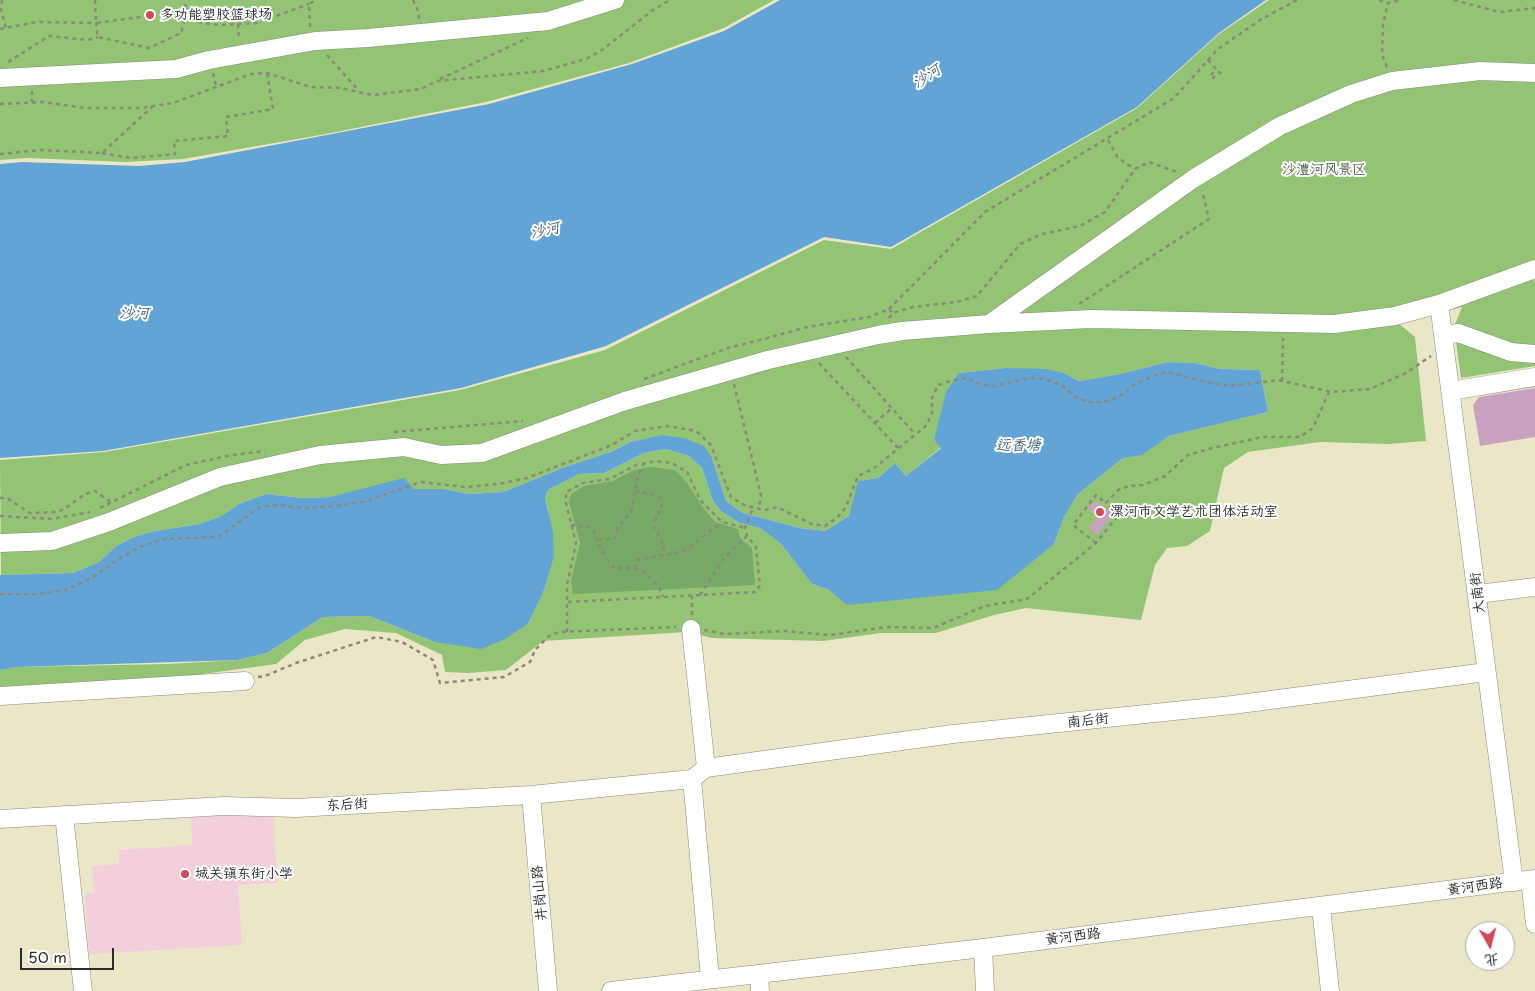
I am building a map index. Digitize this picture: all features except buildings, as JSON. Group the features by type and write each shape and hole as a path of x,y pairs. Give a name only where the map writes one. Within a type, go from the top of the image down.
{"street":[{"path":"2,70 176,69 209,60 315,41 418,34 548,21 615,0"},
{"path":"989,324 1193,179 1280,126 1351,94 1392,82 1480,72 1535,73"},
{"path":"0,544 52,541 109,522 220,476 320,455 404,447 442,455 482,454 625,402 730,371 836,344 902,331 1091,319 1342,323 1394,316 1439,304 1535,269"},
{"name":"大南街","path":"1439,304 1452,390 1486,672 1535,924"},
{"path":"1444,341 1458,333 1510,352 1535,354"},
{"path":"1452,390 1535,376"},
{"path":"1478,594 1535,587"},
{"path":"691,629 710,979"},
{"name":"南后街","path":"699,774 953,734 1232,705 1486,672"},
{"path":"0,696 245,681"},
{"name":"东后街","path":"0,819 224,806 296,808 532,795 699,774"},
{"name":"井岗山路","path":"532,795 548,991"},
{"path":"64,815 83,991"},
{"name":"黄河西路","path":"611,991 710,979 760,982 983,948 1526,880"},
{"path":"1321,907 1330,991"},
{"path":"983,948 985,991"}],"path":[{"path":"2,0 1,9 6,28"},
{"path":"95,0 98,37"},
{"path":"2,70 10,62 49,36 88,40 98,37 149,48 181,33 186,15 185,0"},
{"path":"413,0 419,13 418,34"},
{"path":"437,81 543,71 586,59 618,40 653,10 670,0"},
{"path":"640,380 728,348 807,327 869,317 889,309 985,212 1108,140 1174,98 1218,49 1260,20 1297,0"},
{"path":"1379,0 1388,3 1402,0"},
{"path":"1454,0 1499,12 1535,8"},
{"path":"1388,3 1383,25 1382,55 1392,82"},
{"path":"0,29 37,22 96,23 178,12 203,23 221,25 257,23 309,4"},
{"path":"0,104 43,102 85,108 141,108 173,103 251,74 267,73 311,87 340,88 372,94 422,90 529,37"},
{"path":"1208,60 1216,69 1210,76 1213,78 1219,72 1222,75"},
{"path":"0,154 40,150 102,153 131,158 175,154 174,141 228,136 226,117 273,109 267,73"},
{"path":"102,153 153,106"},
{"path":"1108,140 1118,158 1135,169"},
{"path":"889,309 893,313"},
{"path":"1282,323 1282,381"},
{"path":"0,594 39,594 66,590 94,577 120,558 142,546 165,539 200,539 218,536 260,507 278,505 302,508 363,502 421,482 465,487 499,484 527,478 612,445 634,431 667,426 696,431 711,445 731,497 746,506 765,510 777,507 812,524 825,526 837,518 846,507 858,476 873,469 927,425 932,410 931,400 938,385 966,378 993,386 1030,378 1044,379 1062,385 1075,397 1088,402 1102,402 1119,397 1132,386 1167,372 1220,384 1282,381 1329,391 1370,389 1406,373 1444,341"},
{"path":"836,344 915,434"},
{"path":"808,351 898,448"},
{"path":"730,371 744,419 761,495 759,509"},
{"path":"1106,503 1118,490 1129,486 1143,485 1165,476 1188,455 1263,437 1300,437 1313,428 1329,391"},
{"path":"875,423 892,408"},
{"path":"391,433 505,424 528,420"},
{"path":"0,516 52,519 93,511 186,465 232,455 271,450"},
{"path":"568,632 568,585 576,543 566,503 566,492 583,483 610,479 644,463 656,460 672,463 687,472 701,501 722,522 746,528"},
{"path":"598,540 615,538 618,527 631,512 636,480 644,463"},
{"path":"0,498 7,498 30,513 57,512 66,508 85,494 95,491 112,503"},
{"path":"635,491 656,495 662,503 662,508 655,520 654,528 660,538 665,555"},
{"path":"245,681 250,677 265,676 296,663 376,637 402,642 433,660 440,683 504,677 530,662 535,650 549,636 568,632 673,627 725,634 784,631 830,635 887,627 933,628 985,606 1027,599 1096,543 1119,514 1096,495 1073,525 1096,543"},
{"path":"568,602 756,592 760,585 756,546 747,536 746,528 753,508"},
{"path":"635,569 637,560 684,551 722,522"},
{"path":"571,525 593,528 615,568 644,571 658,585 664,597"},
{"path":"700,596 724,558 747,536"},
{"path":"691,629 692,596"}],"shaded area":[{"name":"城关镇东街小学","path":"273,811 277,883 238,885 242,945 89,954 85,894 94,893 92,866 119,864 119,850 192,845 191,816"}],"green space":[{"path":"0,0 774,0 724,28 629,63 486,102 326,134 183,159 125,162 28,158 0,160"},
{"name":"沙澧河风景区","path":"1269,0 1535,0 1535,366 1461,378 1454,327 1462,307 1398,323 1415,337 1426,441 1389,444 1320,442 1248,452 1224,468 1210,531 1187,546 1167,548 1155,565 1141,620 1026,608 994,615 936,633 881,633 823,641 712,638 687,632 543,641 506,670 468,673 445,672 442,655 396,633 345,629 305,640 276,664 144,682 0,690 0,670 18,667 168,664 237,660 267,653 323,617 369,616 435,642 528,624 543,593 554,558 545,498 548,490 579,474 604,473 644,453 666,449 689,456 702,468 713,501 722,512 740,523 760,528 781,544 812,584 829,590 847,604 1054,544 1064,517 1078,494 1123,458 1142,454 1169,436 1268,412 1260,370 1221,369 1195,363 1168,362 1120,374 1079,381 1064,373 1006,368 959,373 934,440 941,447 906,476 895,463 878,478 859,481 849,516 825,531 800,528 743,513 726,501 712,458 660,435 630,442 613,451 565,467 503,492 469,494 444,489 414,489 353,492 330,497 303,498 266,494 241,503 221,516 200,524 155,531 134,537 116,546 99,562 73,573 1,575 0,460 104,452 460,390 605,350 824,240 891,249 1137,108 1219,34"},
{"path":"650,467 675,470 686,481 701,505 715,522 738,529 740,538 752,548 755,585 573,594 571,581 580,543 569,502 571,494 584,486 613,481 634,470"}],"water":[{"name":"沙河","path":"780,0 1266,0 1219,33 1137,107 891,247 824,237 606,346 461,388 103,451 0,458 0,164 22,162 139,166 185,162 489,104 632,64 724,31"},
{"name":"远香塘","path":"1168,362 1195,363 1221,369 1260,370 1268,412 1169,436 1142,455 1123,458 1078,494 1064,517 1054,544 997,590 847,605 829,590 812,584 781,544 760,528 740,523 722,512 713,501 702,468 689,456 666,449 644,453 604,473 579,474 548,490 545,498 553,532 554,558 543,593 528,624 505,639 481,649 435,642 369,616 323,617 267,653 237,660 18,667 0,670 0,575 73,573 99,562 116,546 134,537 155,531 200,524 221,516 241,503 266,494 303,498 330,497 404,478 414,489 444,489 469,494 503,492 565,467 613,451 630,442 660,435 684,438 704,446 712,458 726,501 743,513 800,528 825,531 849,516 858,481 878,478 895,463 906,476 941,448 934,440 946,392 959,373 1006,368 1045,369 1064,373 1079,381 1120,374"}],"place":[{"name":"多功能塑胶篮球场","path":"150,15"},
{"name":"漯河市文学艺术团体活动室","path":"1100,512"},
{"name":"城关镇东街小学","path":"185,874"}]}
